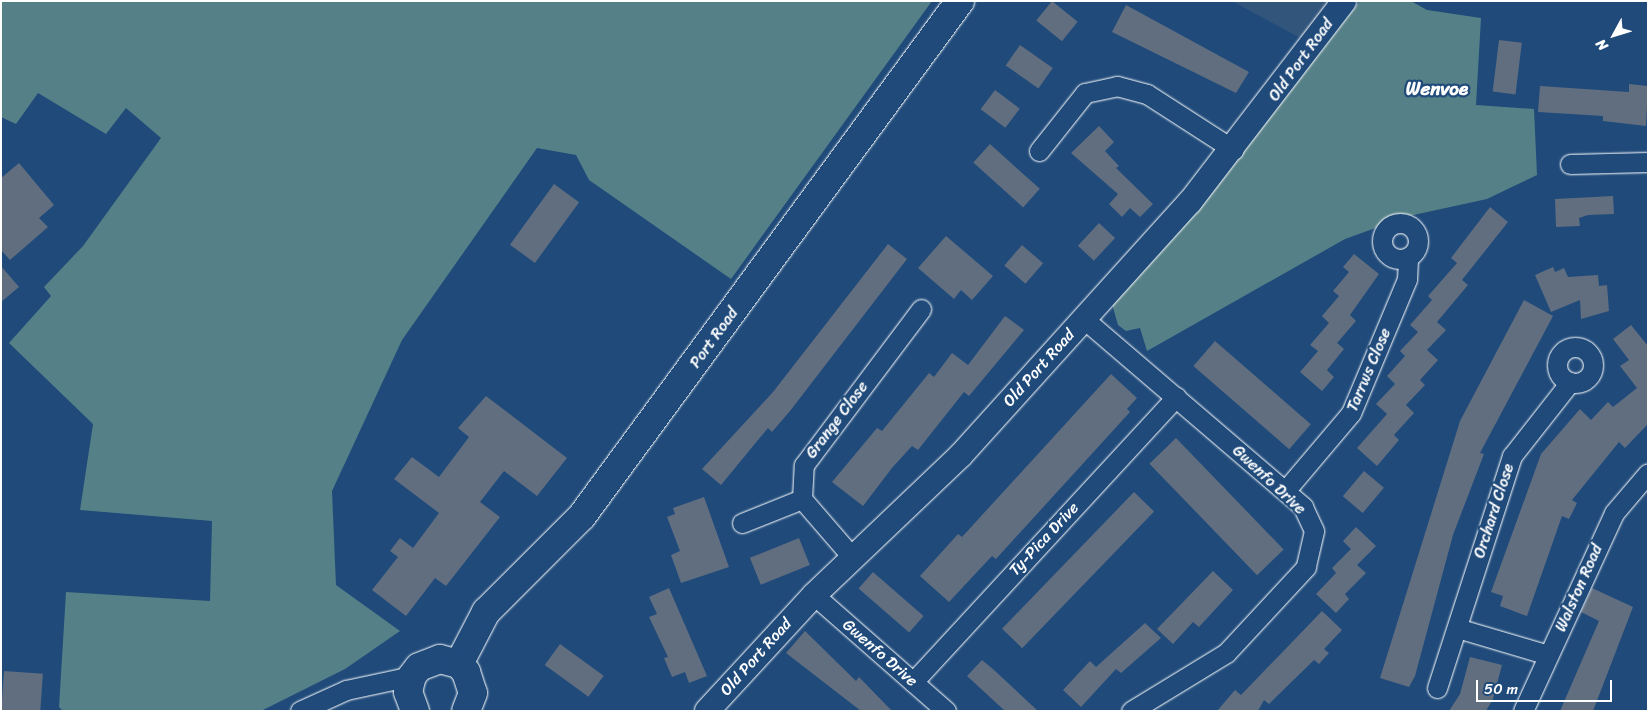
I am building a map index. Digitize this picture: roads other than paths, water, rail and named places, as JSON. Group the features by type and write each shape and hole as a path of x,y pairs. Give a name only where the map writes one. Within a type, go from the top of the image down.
{"main road":[{"name":"Port Road","path":"458,664 486,612 582,516 960,1"},
{"path":"415,711 408,692 412,676 429,661 458,664 472,682 471,710"}],"street":[{"name":"Old Port Road","path":"707,711 814,595 961,455 1084,319 1234,150 1344,1"},
{"path":"1039,151 1085,93 1117,86 1147,94 1234,150"},
{"path":"1570,164 1648,162"},
{"name":"Tarrws Close","path":"1285,491 1351,413 1407,279 1408,258"},
{"name":"Grange Close","path":"802,499 800,482 809,455 921,309"},
{"name":"Gwenfo Drive","path":"1084,319 1176,396 1303,507 1314,531 1306,567 1221,657 1131,711"},
{"name":"Orchard Close","path":"1437,688 1458,628 1512,456 1570,382"},
{"name":"Ty-Pica Drive","path":"913,682 1176,396"},
{"name":"Walston Road","path":"1523,711 1614,513 1648,473"},
{"path":"742,522 802,499 853,558"},
{"name":"Gwenfo Drive","path":"814,595 946,711"},
{"path":"1458,628 1548,655"},
{"path":"300,711 346,690 412,676"}],"district":[{"name":"Wenvoe","path":"1437,89"}]}
